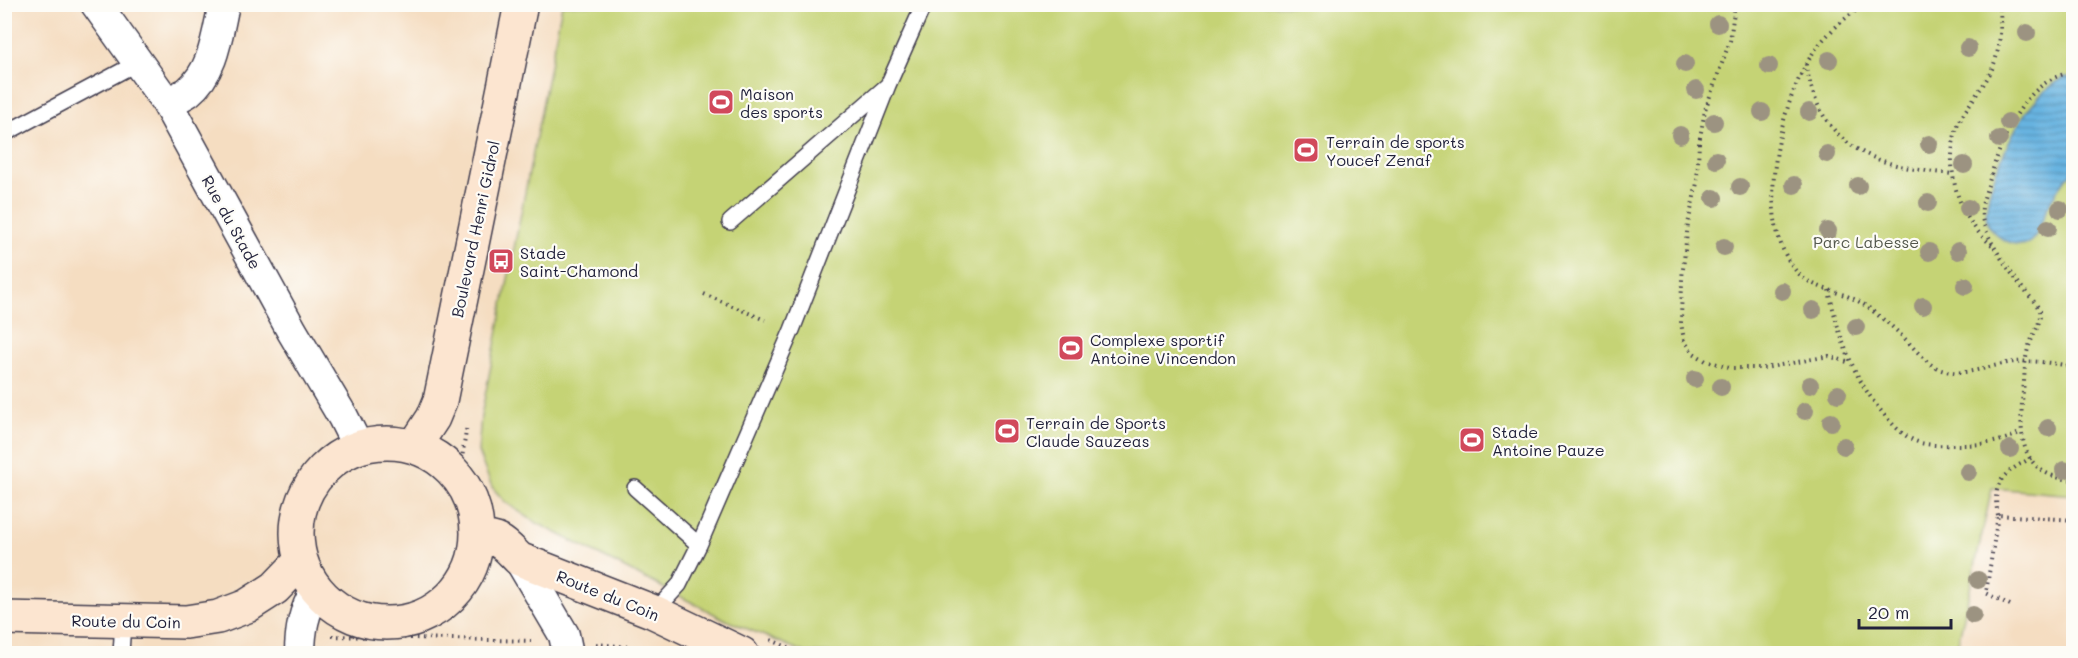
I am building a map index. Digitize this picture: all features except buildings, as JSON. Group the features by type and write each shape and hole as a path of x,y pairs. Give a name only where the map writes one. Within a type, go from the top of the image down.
{"main road":[{"name":"Boulevard Henri Gidrol","path":"414,447 433,418 440,401 521,4"},
{"path":"382,443 414,447 442,461 459,478 473,506 477,537 467,576 447,601 421,617 358,629 308,576 297,522 306,492 334,460 357,447 382,443"},
{"name":"Route du Coin","path":"477,537 493,537 502,542 519,559 654,612 742,654"},
{"name":"Route du Coin","path":"4,618 186,622 218,616 247,606 275,588 308,576"}],"street":[{"name":"Rue du Stade","path":"96,4 167,103 292,331 344,417 357,447"},
{"path":"167,103 188,92 206,73 216,43 224,4"},
{"path":"519,559 564,635 568,654"},
{"path":"300,644 308,576"}],"lane":[{"path":"654,612 679,585 699,545 792,330 888,85 924,4"},
{"path":"4,134 137,63"},
{"path":"730,222 888,85"},
{"path":"634,488 699,545"},
{"path":"121,654 123,621"}],"path":[{"path":"1735,4 1730,41 1705,110 1699,142 1697,183 1688,224 1682,278 1681,323 1684,340 1692,352 1706,361 1733,368 1780,366 1810,358 1829,356 1850,363"},
{"path":"1865,4 1836,28 1816,49 1806,64 1788,103 1773,177 1773,206 1779,234 1792,266 1804,279 1866,306 1889,324 1929,362 1942,370 1972,371 2026,362 2073,367"},
{"path":"1995,248 1982,238 1972,225 1958,196 1953,174 1953,145 1957,128 1993,67 1997,55 2000,40 2000,4"},
{"path":"1806,64 1812,89 1822,111 1836,131 1851,146 1870,158 1893,165 1953,174"},
{"path":"2073,72 2051,78 2032,95 2019,112 1998,154 1981,212 1995,248 2040,311 2040,323 2029,345 2026,362 2021,432 2024,443 2031,458 2048,475 2073,480"},
{"path":"1829,290 1834,316 1850,363 1874,404 1899,431 1921,443 1963,445 1991,443 2021,432"},
{"path":"704,294 765,320"},
{"path":"2010,605 1986,593 1998,515 1996,501 1998,483 2008,472 2031,458"},
{"path":"1998,515 2073,520"},
{"path":"300,644 358,629 533,641"}],"green space":[{"name":"Complexe sportif Antoine Vincendon","path":"562,5 2073,5 2073,495 1992,488 1956,653 806,653 726,620 535,522 505,502 492,487 478,452 481,416"}],"water":[{"path":"2065,77 2073,77 2073,171 2054,196 2034,238 2029,243 2012,243 1995,234 1987,221 1989,195 1994,179 2023,117 2042,94"}],"place":[{"name":"Maison des sports","path":"721,102"},
{"name":"Terrain de sports Youcef Zenaf","path":"1306,150"},
{"name":"Stade Saint-Chamond","path":"501,261"},
{"name":"Complexe sportif Antoine Vincendon","path":"1071,348"},
{"name":"Terrain de Sports Claude Sauzeas","path":"1007,431"},
{"name":"Stade Antoine Pauze","path":"1472,440"}],"park label":[{"name":"Parc Labesse","path":"1866,241"}]}
